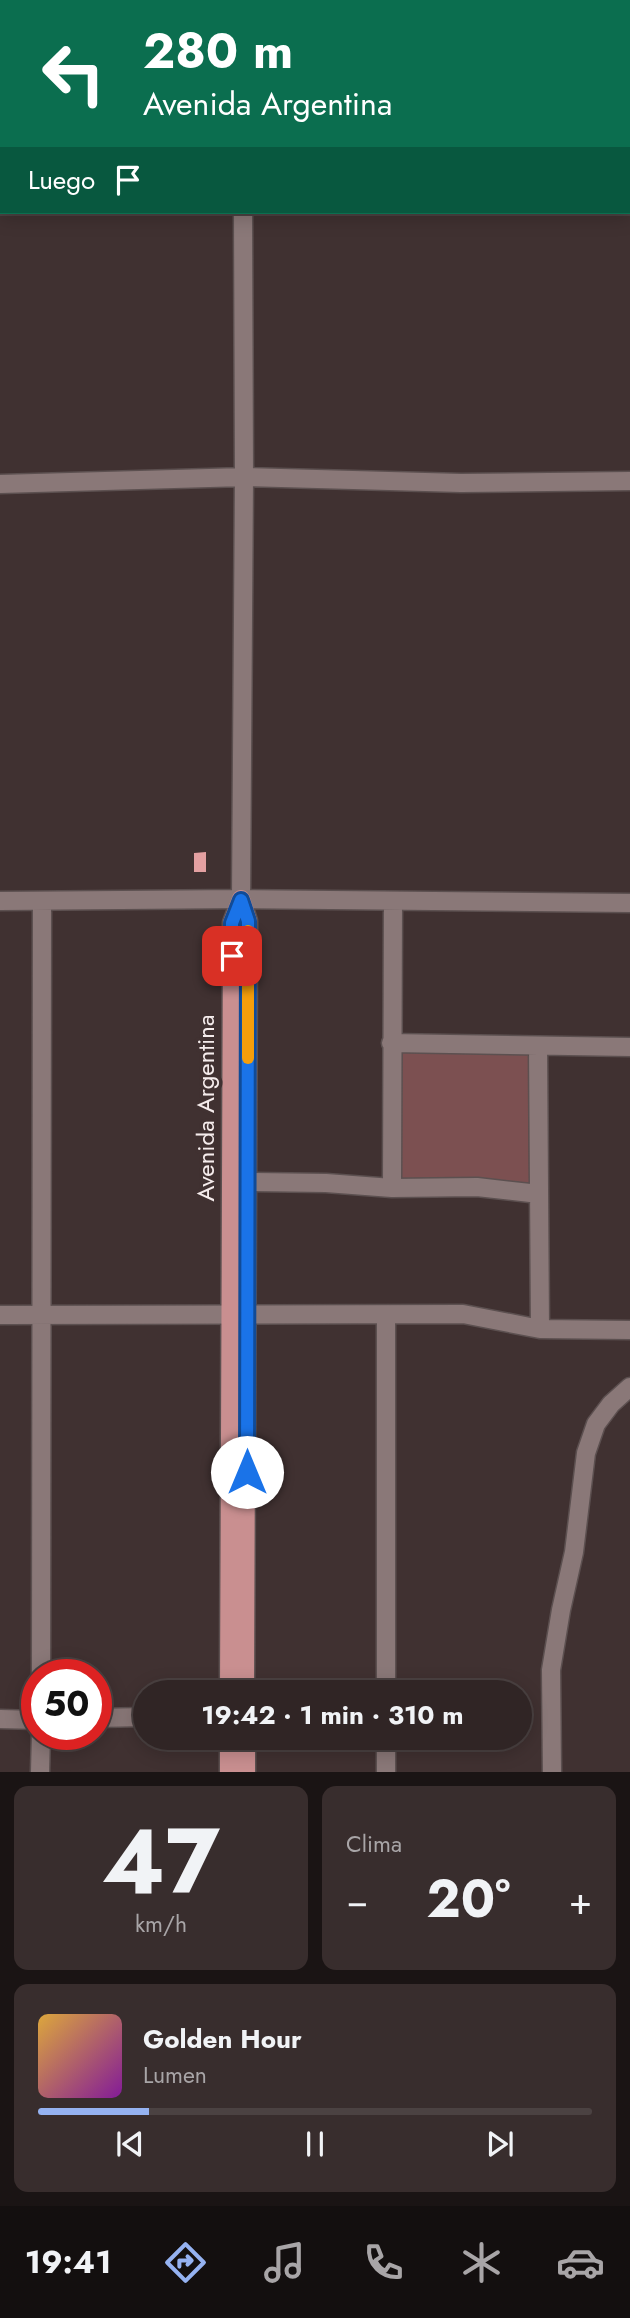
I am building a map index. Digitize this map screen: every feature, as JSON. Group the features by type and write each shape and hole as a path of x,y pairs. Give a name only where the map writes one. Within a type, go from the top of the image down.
{"main road":[{"name":"Avenida Argentina","path":"229,1680 240,1315 248,1182 248,921 241,900"},
{"name":"Avenida Argentina","path":"241,900 232,930 246,1680"},
{"path":"229,1750 229,1772"},
{"path":"246,1750 246,1772"}],"street":[{"path":"241,900 243,214"},
{"path":"0,484 244,477 461,482 630,481"},
{"path":"0,901 630,903"},
{"path":"41,1659 42,901"},
{"path":"392,1188 393,902"},
{"path":"391,1043 630,1047"},
{"path":"538,1046 540,1329"},
{"path":"248,1182 326,1183 392,1188 477,1187 539,1194"},
{"path":"0,1315 463,1314 540,1329 630,1330"},
{"path":"386,1315 386,1680"},
{"path":"552,1772 551,1670 561,1610 575,1552 586,1453 596,1424 611,1404 630,1387"},
{"path":"112,1718 133,1717"},
{"path":"0,1719 21,1720"},
{"path":"40,1772 41,1750"},
{"path":"386,1750 386,1772"}],"shaded area":[{"path":"401,1052 528,1055 529,1183 473,1177 402,1179"}],"building":[{"path":"206,852 206,872 194,872 194,853"}],"slow traffic":[{"path":"248,931 248,1058"}],"route":[{"path":"232,956 232,923 241,900 248,921 247,1472"}]}
